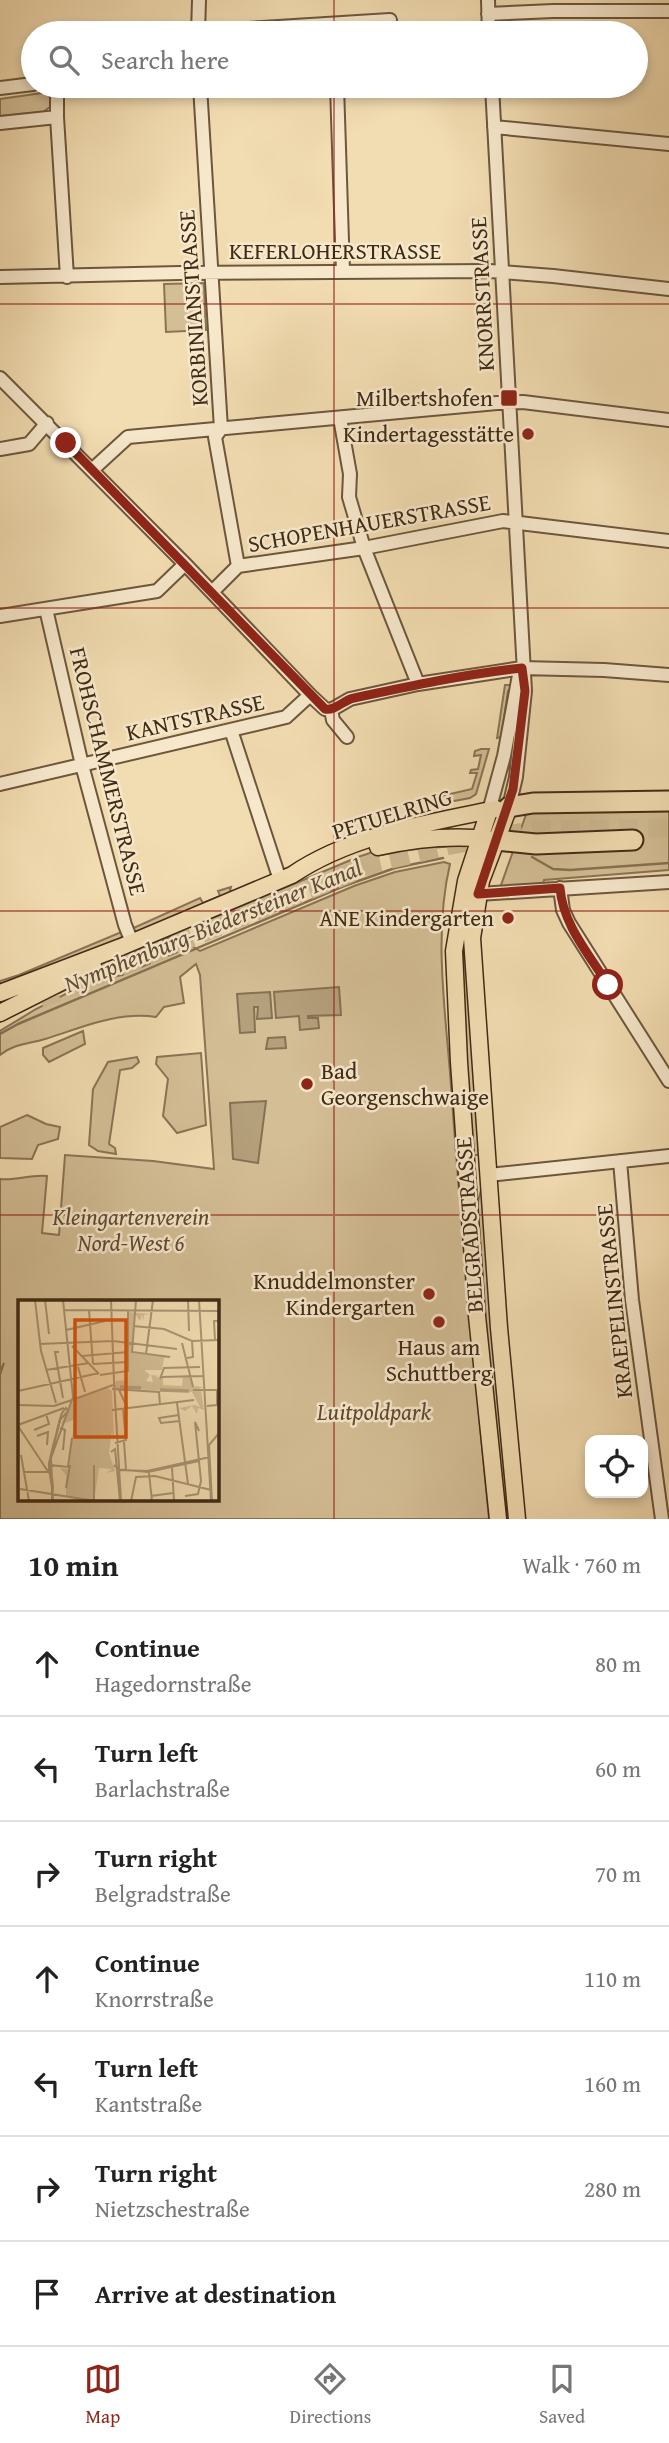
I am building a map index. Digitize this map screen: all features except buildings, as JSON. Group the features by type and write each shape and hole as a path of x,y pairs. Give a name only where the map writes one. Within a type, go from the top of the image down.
{"highway":[{"path":"509,807 526,803 669,802"},
{"path":"487,839 536,844 633,840"}],"main road":[{"name":"PETUELRING","path":"0,993 126,944 386,834 509,807"},
{"name":"BELGRADSTRASSE","path":"498,1519 477,1316 454,960 466,881 487,839 509,807"},
{"name":"BELGRADSTRASSE","path":"489,811 472,939 499,1338 517,1519"},
{"name":"PETUELRING","path":"286,878 377,847 411,839 456,836 487,839"},
{"path":"456,937 467,942 472,939"},
{"name":"PETUELRING","path":"0,1013 92,967 126,944"},
{"path":"454,960 459,954 467,953 473,957"}],"street":[{"path":"196,21 200,0"},
{"path":"488,0 488,21"},
{"path":"488,14 669,11"},
{"path":"384,21 390,20"},
{"path":"0,89 21,86"},
{"path":"57,98 67,277"},
{"name":"KORBINIANSTRASSE","path":"201,98 221,429 215,437 238,566"},
{"path":"337,98 343,272"},
{"name":"KNORRSTRASSE","path":"493,98 525,691 516,777 509,807"},
{"path":"0,123 57,117"},
{"path":"494,127 669,144"},
{"name":"KEFERLOHERSTRASSE","path":"0,277 211,273 502,273 669,289"},
{"path":"0,377 325,709 331,710 350,699 418,684 522,668 669,675"},
{"path":"92,470 128,437 508,402 669,420"},
{"path":"340,418 351,474 349,497 364,548 418,684"},
{"path":"0,449 29,444 47,424"},
{"name":"SCHOPENHAUERSTRASSE","path":"212,592 238,566 364,548 503,521 669,541"},
{"path":"0,616 157,591 185,564"},
{"name":"FROHSCHAMMERSTRASSE","path":"46,609 82,765 125,925 126,944"},
{"name":"KNORRSTRASSE","path":"489,811 504,756 522,668"},
{"name":"KANTSTRASSE","path":"0,784 290,716 310,695"},
{"path":"331,710 334,720 347,737"},
{"path":"231,730 286,878"},
{"path":"478,894 669,882"},
{"path":"560,888 561,902 569,923 669,1081"},
{"path":"489,1175 669,1156"},
{"name":"KRAEPELINSTRASSE","path":"620,1161 632,1300 662,1519"}],"green space":[{"path":"21,96 50,98 51,106 43,112 0,116 0,99"},
{"path":"204,283 206,330 166,332 164,284"},
{"path":"505,685 511,685 511,688 508,691 502,731 504,736 497,738"},
{"path":"489,749 476,794 470,798 438,804 437,797 472,789 477,773 470,773 471,770 478,769 481,755 474,756 475,751"},
{"path":"669,807 669,870 544,880 543,885 500,888 528,809"},
{"path":"457,839 454,846 405,850 376,856 201,928 203,922 358,857 373,852"},
{"path":"444,862 450,864 442,919 442,975 489,1519 0,1519 0,1375 4,1363 0,1371 0,1179 47,1176 42,1233 59,1235 65,1155 153,1161 214,1169 200,975 196,964 180,977 184,1003 164,1007 156,1017 114,1018 16,1046 0,1055 0,1031 89,982 122,975 192,946 200,951 354,886 395,872"},
{"path":"231,887 229,895 204,906 200,905 137,934 129,930 200,898 203,903 220,896 218,891"},
{"path":"182,932 187,934 0,1022 0,1018 96,969"},
{"path":"123,933 121,938 0,986 0,981"},
{"path":"462,956 466,956 482,1155 471,1155"},
{"path":"83,1031 85,1044 49,1062 43,1055 43,1048"},
{"path":"201,1053 206,1125 177,1133 163,1116 168,1079 156,1064 157,1057"},
{"path":"137,1057 139,1062 132,1068 120,1070 109,1144 115,1148 116,1154 98,1151 89,1145 93,1089 108,1062"},
{"path":"27,1115 60,1127 58,1139 38,1145 32,1159 0,1158 0,1127"},
{"path":"484,1179 507,1474 499,1475 475,1212"}],"shaded area":[{"path":"339,987 341,1015 308,1016 318,1018 319,1028 300,1030 299,1016 276,1018 274,992"},
{"path":"270,992 272,1018 257,1019 258,1007 254,1007 255,1032 240,1033 237,994"},
{"path":"285,1037 286,1048 266,1049 268,1038"},
{"path":"266,1101 258,1163 233,1159 230,1103"}],"waterway":[{"name":"Nymphenburg-Biedersteiner Kanal","path":"532,857 553,869 570,870 669,863"},
{"name":"Nymphenburg-Biedersteiner Kanal","path":"0,1034 344,886 395,868 443,858"}],"tunnel":[{"path":"40,999 378,862 535,830 669,828"},
{"path":"0,1002 41,986"}],"place":[{"name":"Milbertshofen","path":"509,398"},
{"name":"Kindertagesstätte","path":"528,434"},
{"name":"ANE Kindergarten","path":"508,918"},
{"name":"Bad Georgenschwaige","path":"307,1084"},
{"name":"Knuddelmonster Kindergarten","path":"429,1294"},
{"name":"Haus am Schuttberg","path":"439,1322"}],"route":[{"path":"66,443 325,709 331,710 350,699 418,684 522,668 525,691 516,777 509,807 490,854 478,894 560,888 563,910 569,923 608,985"}],"park label":[{"name":"Kleingartenverein Nord-West 6","path":"131,1230"},
{"name":"Luitpoldpark","path":"374,1412"}]}
